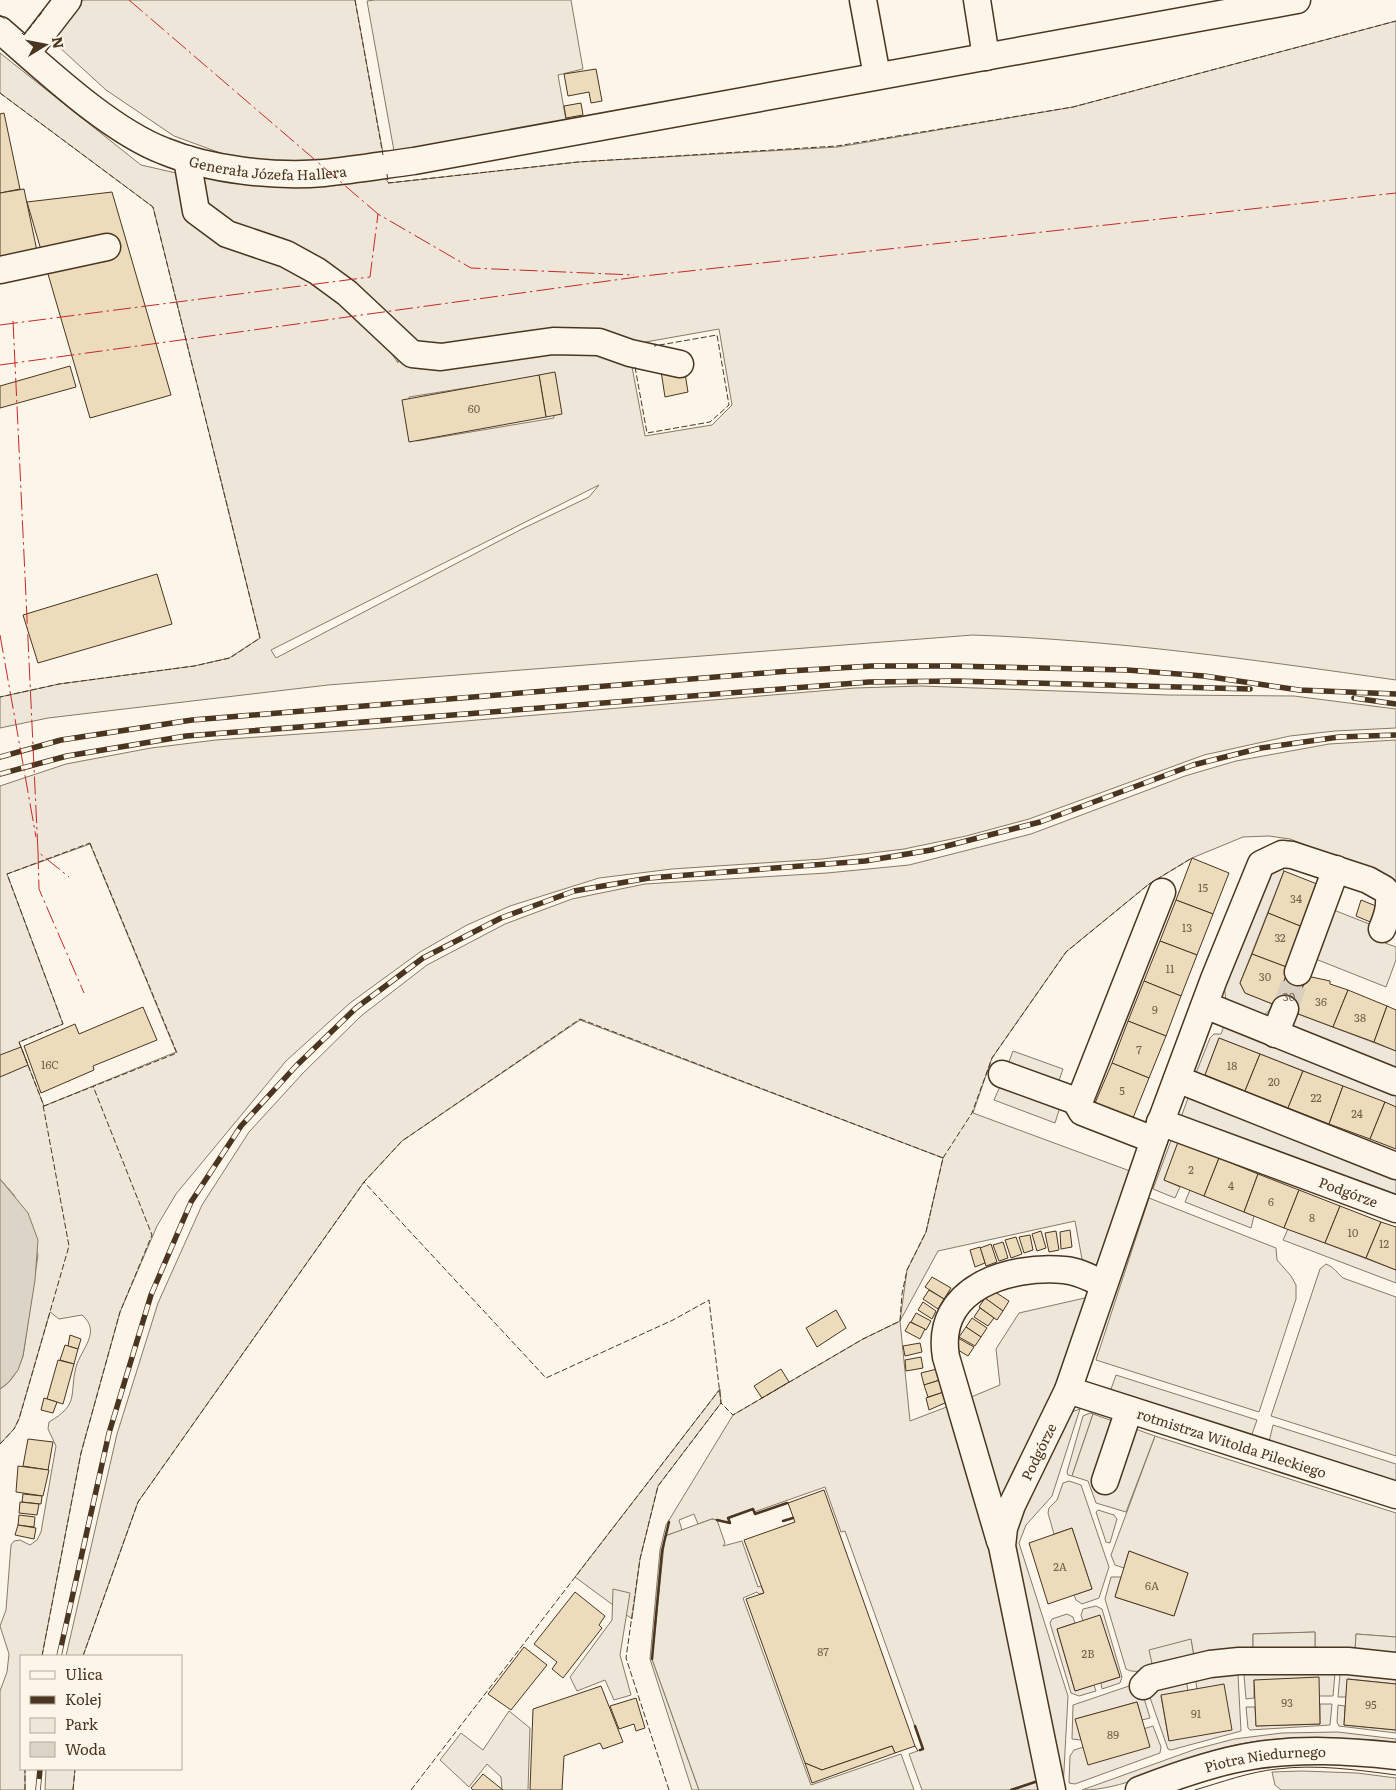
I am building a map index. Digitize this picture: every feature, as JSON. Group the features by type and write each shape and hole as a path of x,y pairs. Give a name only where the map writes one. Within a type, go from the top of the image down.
{"street":[{"path":"26,52 68,0"},
{"path":"863,0 877,76"},
{"path":"977,0 986,57"},
{"name":"Generała Józefa Hallera","path":"0,30 117,125 163,151 224,168 260,172 322,173 414,161 1297,0"},
{"path":"188,159 196,211 227,234 286,254 317,271 347,293 412,354 441,357 553,341 599,342 630,353 680,364"},
{"path":"0,270 108,247"},
{"name":"Podgórze","path":"1052,1790 1002,1546 1004,1528 1012,1505 1068,1390 1157,1131 1254,879 1262,864 1282,854 1292,855 1336,868 1377,884 1389,895 1389,911 1382,929"},
{"path":"1298,972 1336,868"},
{"path":"1157,1131 1082,1112 1079,1108 1079,1102 1162,892"},
{"path":"1205,1005 1396,1082"},
{"path":"1275,1034 1285,1009"},
{"path":"1002,1074 1079,1102"},
{"path":"1177,1080 1396,1166"},
{"name":"Podgórze","path":"1157,1131 1396,1209"},
{"path":"1002,1546 946,1357 944,1346 947,1328 954,1310 967,1294 983,1283 1005,1274 1036,1270 1065,1270 1103,1284"},
{"name":"rotmistrza Witolda Pileckiego","path":"1068,1390 1396,1495"},
{"path":"1105,1481 1129,1410"},
{"path":"1143,1686 1151,1678 1210,1664 1239,1661 1348,1660 1396,1666"},
{"name":"Piotra Niedurnego","path":"1139,1790 1175,1776 1251,1756 1320,1750 1396,1756"}],"green space":[{"path":"83,0 355,0 383,153 321,161 262,160 226,155 174,136 106,90 58,46 54,34"},
{"path":"1396,21 1396,680 1238,658 1132,646 973,635 328,685 48,718 0,728 0,697 59,684 194,666 229,658 260,638 153,207 0,93 0,53 141,165 176,173 182,206 208,228 236,243 303,269 339,292 371,325 398,363 398,349 410,358 439,363 553,346 599,346 636,358 632,367 645,436 712,425 732,405 719,329 640,343 611,334 554,332 444,348 419,344 354,289 323,268 290,249 230,229 203,209 196,167 242,178 288,182 311,182 381,174 389,183 578,162 838,147 1073,107","holes":["547,375 554,418 417,441 409,397","599,485 589,497 522,529 276,658 271,650"]},
{"path":"921,686 1168,695 1294,696 1396,709 1396,728 1335,731 1290,736 1204,755 1029,819 966,836 904,849 822,859 672,869 599,878 510,906 467,925 420,952 350,1003 286,1061 176,1194 157,1226 120,1312 81,1453 42,1655 20,1655 20,1770 25,1770 25,1790 0,1790 0,1691 7,1672 9,1654 0,1626 6,1610 11,1545 14,1541 20,1540 30,1545 37,1540 41,1532 56,1446 48,1429 49,1422 65,1410 72,1398 76,1367 88,1341 90,1328 88,1321 82,1315 59,1319 50,1312 19,1419 14,1429 0,1444 0,1389 15,1375 23,1356 38,1255 14,1195 0,1179 0,786 66,764 151,748 216,740 371,729 855,688","holes":["90,844 176,1052 44,1106 19,1042 63,1024 7,874"]},
{"path":"1396,740 1396,880 1290,839 1269,836 1243,837 1192,858 1149,884 1066,952 992,1058 973,1113 1130,1171 1060,1387 998,1519 964,1400 1000,1385 996,1349 1019,1313 1089,1297 1075,1221 938,1251 900,1321 907,1270 926,1232 943,1158 580,1020 402,1141 364,1182 138,1502 83,1655 66,1655 117,1434 158,1303 202,1205 249,1132 304,1072 361,1016 427,965 505,924 572,899 645,884 827,873 909,865 1031,834 1185,776 1236,761 1329,744"},
{"path":"1281,866 1284,871 1240,983 1245,993 1275,1005 1263,1016 1226,1000 1224,986 1262,882 1277,867"},
{"path":"1293,1012 1396,1051 1396,1070 1291,1027"},
{"path":"1225,1023 1396,1086 1396,1107 1219,1038 1205,1075 1219,1081 1217,1086 1196,1073 1210,1038 1214,1034 1221,1034"},
{"path":"1172,1138 1178,1143 1164,1180 1180,1187 1175,1198 1153,1189"},
{"path":"1190,1190 1254,1216 1251,1228 1185,1202"},
{"path":"1149,1198 1276,1248 1277,1260 1296,1285 1296,1299 1259,1412 1096,1360"},
{"path":"1288,1229 1396,1270 1396,1283 1283,1240"},
{"path":"1326,1264 1343,1278 1396,1297 1396,1456 1271,1416 1320,1269"},
{"path":"900,1321 910,1421 957,1403 998,1547 1043,1790 922,1790 909,1754 923,1749 845,1531 841,1532 825,1487 754,1512 753,1509 729,1517 730,1523 712,1519 698,1524 694,1514 679,1520 682,1530 665,1536 652,1659 699,1790 692,1790 650,1659 660,1550 666,1525 733,1415 863,1339"},
{"path":"720,1389 721,1403 658,1486 640,1559 632,1619 575,1577"},
{"path":"1080,1409 1052,1496 1026,1525 1019,1543 1068,1696 1063,1789 1010,1539 1071,1412"},
{"path":"1090,1413 1093,1414 1072,1476 1068,1475 1067,1472 1083,1416"},
{"path":"1155,1436 1396,1513 1396,1637 1356,1634 1355,1651 1315,1649 1315,1632 1253,1634 1253,1651 1194,1657 1191,1640 1151,1667 1142,1671 1126,1669 1105,1599 1111,1577 1121,1577 1115,1597 1174,1616 1188,1573 1129,1551 1124,1568 1115,1565 1111,1555"},
{"path":"1069,1481 1081,1485 1109,1567 1099,1598 1082,1604 1076,1600 1074,1595 1092,1589 1072,1528 1054,1534 1048,1513 1049,1508 1057,1500 1063,1483"},
{"path":"1098,1510 1114,1515 1117,1519 1110,1543 1106,1542 1096,1512"},
{"path":"1096,1606 1102,1609 1122,1677 1120,1683 1102,1689 1101,1683 1120,1677 1100,1616 1083,1621 1081,1615 1083,1609"},
{"path":"1067,1614 1073,1617 1075,1623 1057,1629 1075,1691 1094,1685 1096,1691 1079,1696 1071,1693 1050,1623 1052,1619"},
{"path":"1246,1669 1335,1673 1333,1696 1319,1696 1254,1680 1254,1698 1246,1699 1244,1675"},
{"path":"1234,1670 1238,1675 1241,1731 1171,1750 1168,1749 1148,1692 1186,1678 1188,1691 1161,1696 1169,1741 1197,1689 1195,1676"},
{"path":"1396,1673 1396,1684 1348,1679 1346,1697 1338,1697 1340,1674"},
{"path":"1135,1684 1141,1688 1150,1718 1142,1720 1137,1702 1076,1719 1081,1740 1072,1739 1073,1705"},
{"path":"1320,1704 1332,1704 1330,1725 1250,1730 1248,1728 1246,1707 1255,1707 1256,1726 1320,1724"},
{"path":"1338,1705 1345,1706 1344,1725 1396,1730 1396,1733 1339,1726 1337,1722"},
{"path":"1153,1726 1161,1747 1160,1753 1075,1784 1069,1783 1070,1756 1074,1750"},
{"path":"1338,1732 1396,1739 1396,1744 1322,1738 1272,1739 1223,1748 1127,1782 1097,1789 1082,1790 1196,1749 1234,1739 1282,1733"},
{"path":"46,1770 75,1770 73,1790 45,1790"},
{"path":"1272,1772 1357,1773 1396,1778 1396,1790 1281,1790 1275,1785"}],"shaded area":[{"path":"571,0 583,69 558,75 566,120 394,151 367,1"},
{"path":"1326,907 1387,931 1388,936 1385,943 1396,947 1396,960 1386,987 1308,956"},
{"path":"1013,1051 1063,1069 1057,1086 1007,1067"},
{"path":"1001,1084 1060,1107 1055,1123 994,1100"},
{"path":"1191,1090 1396,1172 1396,1202 1180,1120"},
{"path":"1116,1375 1257,1420 1251,1437 1110,1392"},
{"path":"1093,1414 1155,1436 1126,1512 1096,1503 1088,1481 1072,1476"},
{"path":"1273,1425 1396,1464 1396,1483 1269,1442"},
{"path":"712,1519 717,1520 725,1543 723,1546 742,1541 758,1587 761,1586 764,1593 759,1594 757,1592 743,1598 811,1785 901,1754 914,1790 699,1790 652,1659 665,1536"},
{"path":"613,1589 630,1593 620,1655 631,1695 614,1700 605,1680 577,1691 570,1677 612,1620"},
{"path":"1315,1632 1315,1649 1253,1651 1253,1634"},
{"path":"1356,1634 1396,1637 1396,1655 1355,1651"},
{"path":"1191,1639 1194,1657 1153,1668 1149,1650"},
{"path":"509,1711 530,1728 528,1790 502,1790 501,1777 487,1764 469,1787 440,1760 461,1733 483,1750"}],"water":[{"path":"0,1179 28,1213 38,1240 35,1280 23,1356 18,1370 8,1383 0,1389"}],"building":[{"path":"596,69 602,101 591,103 589,92 568,96 564,74"},
{"path":"581,103 583,115 566,118 564,106"},
{"path":"4,113 20,189 0,193 0,114"},
{"path":"24,189 37,251 0,258 0,193"},
{"path":"112,192 171,395 90,418 27,202"},
{"path":"70,366 76,387 0,408 0,386"},
{"path":"684,367 688,392 665,397 661,371"},
{"path":"555,372 562,414 546,417 539,375"},
{"path":"539,375 546,417 409,442 402,400"},
{"path":"157,574 172,624 38,663 23,615"},
{"path":"1192,858 1229,873 1213,914 1176,900"},
{"path":"1284,871 1322,886 1305,928 1268,913"},
{"path":"1176,900 1213,914 1197,955 1160,941"},
{"path":"1361,900 1381,908 1375,924 1356,916"},
{"path":"1268,913 1305,928 1289,968 1252,954"},
{"path":"1160,941 1197,955 1181,996 1144,981"},
{"path":"1252,954 1289,968 1275,1005 1245,993 1240,983"},
{"path":"1289,968 1307,976 1293,1012 1275,1005"},
{"path":"1307,976 1330,981 1330,984 1348,990 1333,1027 1293,1012"},
{"path":"1144,981 1181,996 1166,1036 1128,1021"},
{"path":"1348,990 1387,1006 1374,1042 1333,1027"},
{"path":"1387,1006 1396,1010 1396,1051 1374,1042"},
{"path":"143,1007 157,1040 93,1066 94,1070 41,1093 24,1046 75,1024 79,1034"},
{"path":"1128,1021 1166,1036 1149,1078 1112,1063"},
{"path":"1219,1038 1260,1054 1245,1091 1205,1075"},
{"path":"21,1047 28,1065 0,1077 0,1055"},
{"path":"1260,1054 1303,1071 1288,1108 1245,1091"},
{"path":"1112,1063 1149,1078 1133,1118 1095,1103"},
{"path":"1303,1071 1343,1086 1329,1124 1288,1108"},
{"path":"1343,1086 1385,1102 1370,1139 1329,1124"},
{"path":"1385,1102 1396,1107 1396,1149 1370,1139"},
{"path":"1178,1142 1219,1158 1204,1196 1164,1180"},
{"path":"1219,1158 1258,1174 1244,1212 1204,1196"},
{"path":"1258,1174 1299,1190 1284,1228 1244,1212"},
{"path":"1299,1190 1340,1206 1325,1243 1284,1228"},
{"path":"1340,1206 1381,1222 1366,1258 1325,1243"},
{"path":"1381,1222 1396,1227 1396,1270 1366,1258"},
{"path":"1070,1230 1072,1247 1061,1249 1060,1232"},
{"path":"1041,1231 1046,1248 1037,1251 1032,1234"},
{"path":"1056,1231 1059,1250 1049,1252 1045,1233"},
{"path":"1030,1235 1033,1250 1024,1253 1019,1237"},
{"path":"1016,1237 1022,1254 1011,1258 1005,1240"},
{"path":"1003,1242 1008,1258 999,1261 993,1245"},
{"path":"991,1244 997,1262 986,1266 980,1248"},
{"path":"980,1247 985,1263 975,1267 970,1250"},
{"path":"932,1277 951,1288 944,1299 925,1287"},
{"path":"929,1290 944,1299 938,1309 923,1299"},
{"path":"992,1290 1009,1301 1003,1311 986,1299"},
{"path":"985,1298 1003,1311 997,1320 979,1307"},
{"path":"923,1302 936,1311 932,1319 918,1310"},
{"path":"980,1308 994,1318 988,1326 974,1317"},
{"path":"836,1310 846,1328 817,1347 806,1328"},
{"path":"916,1313 931,1321 926,1330 911,1322"},
{"path":"972,1318 987,1328 981,1337 966,1327"},
{"path":"910,1322 925,1329 920,1339 905,1331"},
{"path":"966,1327 981,1337 975,1346 959,1337"},
{"path":"70,1335 81,1339 78,1349 68,1346"},
{"path":"958,1338 974,1347 968,1356 953,1347"},
{"path":"920,1343 922,1352 905,1356 903,1346"},
{"path":"65,1345 78,1349 74,1364 60,1360"},
{"path":"921,1357 923,1368 906,1371 905,1360"},
{"path":"58,1360 74,1364 63,1404 47,1399"},
{"path":"781,1369 789,1382 762,1398 754,1386"},
{"path":"937,1369 940,1380 924,1385 921,1373"},
{"path":"940,1380 944,1392 928,1397 924,1385"},
{"path":"944,1392 947,1402 929,1410 926,1398"},
{"path":"44,1398 57,1402 53,1413 41,1410"},
{"path":"28,1439 53,1442 48,1470 23,1466"},
{"path":"18,1466 49,1470 43,1496 16,1492"},
{"path":"824,1490 915,1746 895,1753 892,1746 822,1770 805,1763 746,1599 764,1593 744,1540 795,1522 788,1503"},
{"path":"23,1494 42,1496 41,1504 22,1502"},
{"path":"20,1502 39,1504 37,1515 19,1513"},
{"path":"19,1515 35,1517 34,1527 18,1525"},
{"path":"18,1525 36,1528 34,1539 15,1535"},
{"path":"1072,1528 1092,1589 1048,1604 1029,1543"},
{"path":"1129,1551 1188,1573 1174,1616 1115,1597"},
{"path":"575,1592 605,1616 599,1625 602,1628 563,1678 552,1669 557,1662 534,1644"},
{"path":"1100,1615 1120,1677 1075,1691 1057,1629"},
{"path":"524,1647 547,1665 511,1710 488,1694"},
{"path":"1319,1677 1320,1724 1256,1726 1254,1680"},
{"path":"1347,1679 1396,1684 1396,1730 1344,1725"},
{"path":"1224,1684 1232,1730 1169,1741 1161,1695"},
{"path":"601,1686 623,1742 603,1749 600,1743 564,1756 562,1790 530,1790 533,1709"},
{"path":"636,1698 645,1728 636,1731 634,1724 619,1729 610,1706"},
{"path":"1137,1702 1150,1747 1088,1765 1075,1719"},
{"path":"892,1746 895,1753 812,1783 805,1763 822,1770"},
{"path":"483,1774 503,1790 473,1790 471,1788"}],"tunnel":[{"path":"1285,1009 1298,972"}],"tram line":[{"path":"1195,1790 1256,1772 1277,1769 1337,1768 1396,1775"}],"railway":[{"path":"0,757 61,740 192,720 789,671 872,666 1127,670 1204,676 1299,690 1396,694"},
{"path":"0,774 67,756 186,736 869,682 957,681 1250,689"},
{"path":"1354,698 1396,704"},
{"path":"59,1655 109,1433 151,1295 191,1202 241,1126 296,1066 356,1008 423,958 501,918 574,891 649,878 865,861 931,850 1040,822 1193,765 1261,748 1339,737 1396,735"},
{"path":"38,1790 40,1770"}],"fence":[{"path":"355,0 383,155"},
{"path":"22,33 24,35 44,10"},
{"path":"0,15 6,20"},
{"path":"387,174 388,183 578,162 837,146 1073,107 1396,21"},
{"path":"0,93 153,207 260,638 230,658 194,666 59,684 0,697"},
{"path":"635,367 647,433 710,422 729,405 717,335 654,346"},
{"path":"90,843 177,1053 44,1106 19,1042 63,1024 7,874 90,843"},
{"path":"943,1158 972,1113 992,1058 1066,952 1149,884 1192,858"},
{"path":"580,1019 943,1158 926,1232 907,1270 902,1294 900,1321 863,1339 733,1415 721,1403 709,1300 673,1320 546,1378 364,1182 402,1141 580,1019"},
{"path":"42,1655 81,1453 120,1312 152,1235 93,1086"},
{"path":"0,1444 14,1429 19,1419 69,1246 43,1105"},
{"path":"83,1655 138,1502 364,1182"},
{"path":"411,1790 720,1389"},
{"path":"669,1790 626,1658 640,1559 658,1486 721,1403"},
{"path":"915,1746 918,1751"},
{"path":"25,1770 25,1790"},
{"path":"73,1790 75,1770"}],"wall":[{"path":"717,1520 730,1523 728,1518 753,1509 755,1514 787,1503"},
{"path":"783,1521 793,1518"},
{"path":"652,1659 662,1551 669,1522"},
{"path":"915,1726 923,1749 920,1750"},
{"path":"1011,1790 1035,1782"}],"power":[{"path":"129,0 378,214 471,268 634,275"},
{"path":"0,365 644,276 1396,193"},
{"path":"0,325 370,277 378,214"},
{"path":"13,321 38,852 69,877"},
{"path":"0,635 36,837"},
{"path":"38,851 39,889 84,993"}]}
